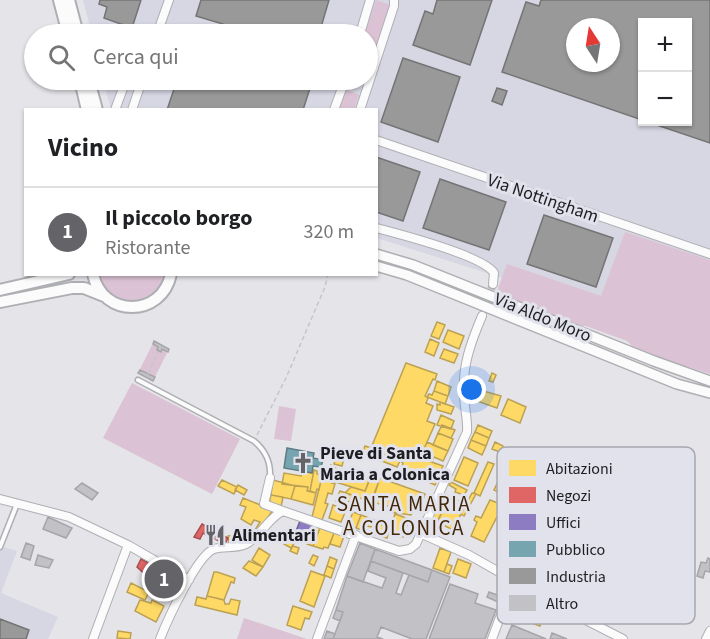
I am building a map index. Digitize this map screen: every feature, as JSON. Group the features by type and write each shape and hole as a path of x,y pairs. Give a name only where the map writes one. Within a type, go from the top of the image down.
{"main road":[{"path":"60,0 66,24"},
{"path":"69,0 75,24"},
{"path":"82,90 87,108"},
{"path":"92,90 96,108"},
{"path":"0,290 60,276"},
{"path":"94,276 104,296"},
{"path":"0,302 72,288 84,288 122,306 143,306 161,296 172,276"}],"street":[{"path":"161,24 169,0"},
{"path":"363,24 370,0"},
{"path":"378,55 394,6 393,0"},
{"path":"116,108 122,90"},
{"path":"133,108 139,90"},
{"path":"335,108 341,90"},
{"path":"361,108 367,90"},
{"name":"Via Nottingham","path":"378,141 710,254"},
{"path":"378,229 485,264 494,273 494,284"},
{"name":"Via Aldo Moro","path":"378,255 413,265 710,381"},
{"name":"Via Aldo Moro","path":"378,267 407,275 677,384 710,393"},
{"path":"270,477 264,504 399,551 405,551 416,544 466,432 468,422 463,385 465,364 469,347 482,316"},
{"path":"0,499 69,517 128,544 189,580"},
{"path":"160,639 189,580 208,553 215,549 245,544 284,511"},
{"path":"422,534 497,570"},
{"path":"317,639 356,535"},
{"path":"93,639 128,544"},
{"path":"492,639 498,624"},
{"path":"593,624 622,639"},
{"path":"706,639 710,631"}],"lane":[{"path":"138,380 254,441 268,457 270,477"},
{"path":"0,547 17,503"}],"path":[{"path":"254,441 286,378 328,276"},
{"path":"148,374 158,352"}],"shaded area":[{"path":"83,0 710,0 710,283 602,310 378,238 378,108 111,108 106,90 378,90 378,24 89,24"},
{"path":"376,0 390,5 378,40 378,24 368,24"},
{"path":"346,90 359,95 354,108 339,108"},
{"path":"625,232 710,260 710,374 681,366 632,346 627,341 586,326 579,326 512,300 510,296 498,291 507,264 601,296"},
{"path":"99,276 166,276 160,287 152,295 131,302 121,301 112,296 104,287"},
{"path":"154,341 169,349 153,381 138,373"},
{"path":"132,383 240,439 212,494 103,438"},
{"path":"279,406 296,409 291,441 274,439"},
{"path":"0,546 17,551 1,593 58,617 48,639 0,639"},
{"path":"244,618 307,639 237,639"}],"building: Abitazioni":[{"path":"437,322 445,325 439,339 431,336"},
{"path":"448,330 464,336 459,349 443,342"},
{"path":"430,339 439,343 434,356 425,352"},
{"path":"444,349 458,354 454,363 440,358"},
{"path":"406,363 437,374 425,396 428,398 426,403 433,406 427,421 435,424 420,458 443,466 435,485 413,475 414,472 402,467 403,463 400,461 397,467 382,461 384,455 372,450 368,456 362,454 365,446 371,448"},
{"path":"492,373 496,375 493,382 489,381"},
{"path":"437,381 451,387 448,396 434,391"},
{"path":"471,387 480,390 477,401 470,399"},
{"path":"480,390 501,396 497,408 477,401"},
{"path":"434,391 448,396 445,404 427,397"},
{"path":"508,399 526,407 520,423 501,415"},
{"path":"440,402 454,407 451,414 437,410 437,404 440,405"},
{"path":"441,415 454,421 451,429 437,425"},
{"path":"442,425 455,430 451,438 438,433"},
{"path":"478,425 492,431 489,438 475,432"},
{"path":"475,432 489,438 486,446 471,440"},
{"path":"438,433 453,439 448,451 433,445"},
{"path":"471,440 486,446 482,455 468,448"},
{"path":"427,442 448,451 443,461 434,457 432,462 420,458"},
{"path":"495,442 503,446 497,447 497,451 492,449"},
{"path":"336,456 344,458 342,466 334,464"},
{"path":"464,457 478,463 468,486 454,480"},
{"path":"488,462 494,464 480,496 474,493"},
{"path":"331,465 338,470 370,479 365,491 332,481 334,475 328,473"},
{"path":"314,470 310,491 307,491 308,487 282,484 284,473 301,476 302,471 312,473"},
{"path":"314,470 317,474 322,475 319,490 317,489 316,493 310,491"},
{"path":"322,477 330,478 329,482 335,484 332,494 328,493 325,503 328,504 322,520 312,517"},
{"path":"370,478 379,481 371,502 345,493 351,487 365,491"},
{"path":"380,478 425,494 421,506 417,505 411,515 390,512 391,507 372,502"},
{"path":"222,480 237,487 234,494 218,486"},
{"path":"273,480 295,486 291,499 271,495"},
{"path":"451,482 467,490 464,495 455,492 456,489 449,485"},
{"path":"238,485 247,490 244,495 235,490"},
{"path":"295,486 308,487 307,491 316,493 313,505 291,499"},
{"path":"340,491 352,495 350,502 336,501"},
{"path":"472,493 476,494 464,516 461,514"},
{"path":"444,494 466,504 453,530 437,522 445,506 439,504"},
{"path":"271,495 283,497 281,507 269,504"},
{"path":"243,498 273,510 258,531 255,530 260,522 254,520 251,525 241,519 246,507 240,505"},
{"path":"490,500 497,503 497,517 484,542 471,536 477,522 474,520 476,516 481,518"},
{"path":"333,505 346,510 341,522 329,518"},
{"path":"436,509 442,512 438,521 432,518"},
{"path":"353,512 361,515 356,528 348,525"},
{"path":"395,514 409,519 403,537 389,532"},
{"path":"361,515 369,518 365,531 356,528"},
{"path":"369,518 374,520 371,527 366,526"},
{"path":"380,524 390,528 387,538 376,535"},
{"path":"313,525 320,528 313,546 307,544"},
{"path":"320,528 334,533 328,548 313,546"},
{"path":"334,533 344,536 340,547 330,544"},
{"path":"238,534 239,542 229,544 228,536"},
{"path":"288,538 295,542 291,548 284,544"},
{"path":"293,546 299,548 297,554 290,551"},
{"path":"259,548 270,555 263,567 252,560"},
{"path":"440,548 451,552 444,572 433,568"},
{"path":"313,555 318,557 314,566 309,563"},
{"path":"330,557 337,560 334,569 327,566"},
{"path":"458,559 471,564 466,578 453,573"},
{"path":"249,561 263,567 256,576 243,568"},
{"path":"447,564 452,566 449,574 444,572"},
{"path":"327,566 334,569 331,578 324,575"},
{"path":"311,571 325,576 314,607 300,601"},
{"path":"214,572 235,578 224,600 207,596"},
{"path":"131,583 149,592 145,600 127,592"},
{"path":"207,596 224,600 225,604 229,604 231,599 240,601 237,615 195,605 197,597 206,599"},
{"path":"140,600 151,603 152,600 164,606 156,622 135,611"},
{"path":"293,606 312,612 309,619 305,618 301,630 287,625"},
{"path":"118,631 131,633 130,639 117,638"}],"building: Negozi":[{"name":"Alimentari","path":"202,524 228,538 225,544 203,533 200,539 194,537"},
{"path":"141,559 182,581 175,596 146,582 149,578 137,567"}],"building: Uffici":[{"path":"300,521 313,525 308,541 294,536"}],"building: Pubblico":[{"name":"Pieve di Santa Maria a Colonica","path":"287,448 314,453 313,458 323,460 321,467 313,466 312,473 284,468"}],"building: Industria":[{"path":"100,0 141,0 133,24 121,24 104,18 107,7 99,4"},
{"path":"201,0 329,0 322,24 223,24 196,16"},
{"path":"437,0 492,0 470,65 413,45 425,11 433,14"},
{"path":"541,0 710,0 710,143 660,126 692,126 692,18 638,18 638,119 502,72 526,2 539,6"},
{"path":"403,58 460,77 438,142 381,122"},
{"path":"497,88 507,91 502,105 492,101"},
{"path":"174,90 309,90 304,108 168,108"},
{"path":"378,158 420,172 403,221 378,213"},
{"path":"440,179 506,202 489,250 423,228"},
{"path":"544,215 613,238 596,287 527,264"},
{"path":"0,619 29,630 26,639 0,639"}],"building: Altro":[{"path":"154,341 169,349 168,352 162,349 161,352 157,350 158,347 153,344"},
{"path":"140,370 155,377 153,381 138,373"},
{"path":"82,483 98,493 92,500 75,489"},
{"path":"48,517 72,528 66,538 43,529"},
{"path":"26,543 34,546 30,560 21,557"},
{"path":"360,543 375,549 363,582 347,576"},
{"path":"375,549 432,570 428,582 371,561"},
{"path":"38,555 53,560 49,568 35,565"},
{"path":"708,558 710,559 710,572 705,571 703,578 697,576 701,562 706,563"},
{"path":"371,561 403,573 396,593 401,595 409,575 428,582 432,570 450,577 426,639 412,639 381,627 377,637 383,639 333,639 343,612 336,610 347,576 382,588 386,578 368,571"},
{"path":"450,584 478,594 475,603 496,610 485,639 429,639"},
{"path":"489,592 497,595 497,602 487,597"},
{"path":"336,610 343,612 340,621 333,618"},
{"path":"512,625 546,639 506,639"},
{"path":"327,631 335,634 333,639 324,639"},
{"path":"552,633 567,639 550,639"}],"tunnel":[{"path":"483,312 493,284"}],"place":[{"name":"Pieve di Santa Maria a Colonica","path":"303,463"},
{"name":"Alimentari","path":"215,535"},
{"name":"Il piccolo borgo","path":"164,579"}],"district":[{"name":"SANTA MARIA A COLONICA","path":"404,516"}]}
